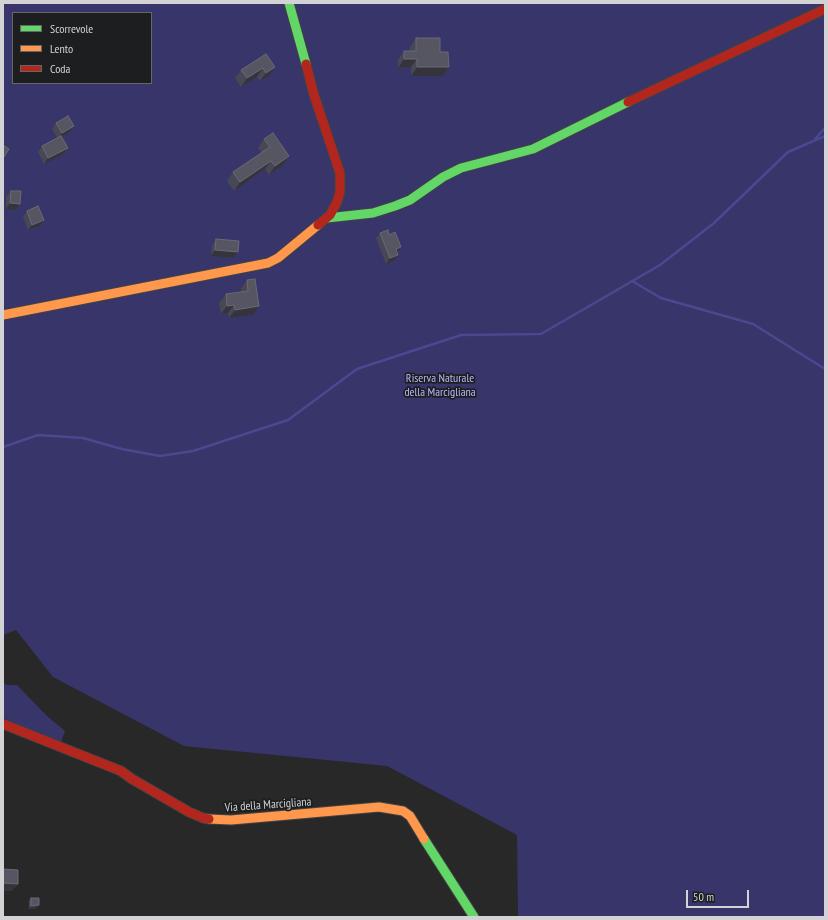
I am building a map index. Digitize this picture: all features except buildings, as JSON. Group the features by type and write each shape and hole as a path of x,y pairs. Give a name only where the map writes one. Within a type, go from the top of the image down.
{"street":[{"path":"3,315 268,263 278,258 327,218 334,210 340,192 340,173 314,95 289,3"},
{"path":"327,218 373,213 395,206 410,200 461,168 533,149 647,93 825,9"},
{"name":"Via della Marcigliana","path":"3,724 121,771 189,812 203,818 231,820 379,808 403,811 410,816 474,917"}],"green space":[{"name":"Riserva Naturale della Marcigliana","path":"3,3 825,3 825,917 518,917 517,835 387,766 184,746 53,677 16,630 3,635"},
{"path":"3,681 6,685 17,685 47,716 65,731 61,742 18,727 3,717"}],"waterway":[{"path":"815,139 825,128"},
{"path":"3,447 38,435 83,438 122,449 160,456 193,451 288,420 357,369 461,335 541,334 660,265 714,223 788,152 825,136"},
{"path":"632,281 661,298 753,324 825,369"}],"traffic: fast":[{"path":"289,3 306,64"},
{"path":"327,218 373,213 395,206 410,200 443,177 461,168 533,149 628,102"},
{"path":"424,839 474,917"}],"traffic: slow":[{"path":"3,315 268,263 278,258 318,225"},
{"path":"209,819 231,820 379,807 403,811 410,816 424,839"}],"traffic: jam":[{"path":"628,102 825,9"},
{"path":"306,64 314,95 340,173 340,192 337,202 330,215 318,225"},
{"path":"3,724 121,771 189,812 209,819"}]}
